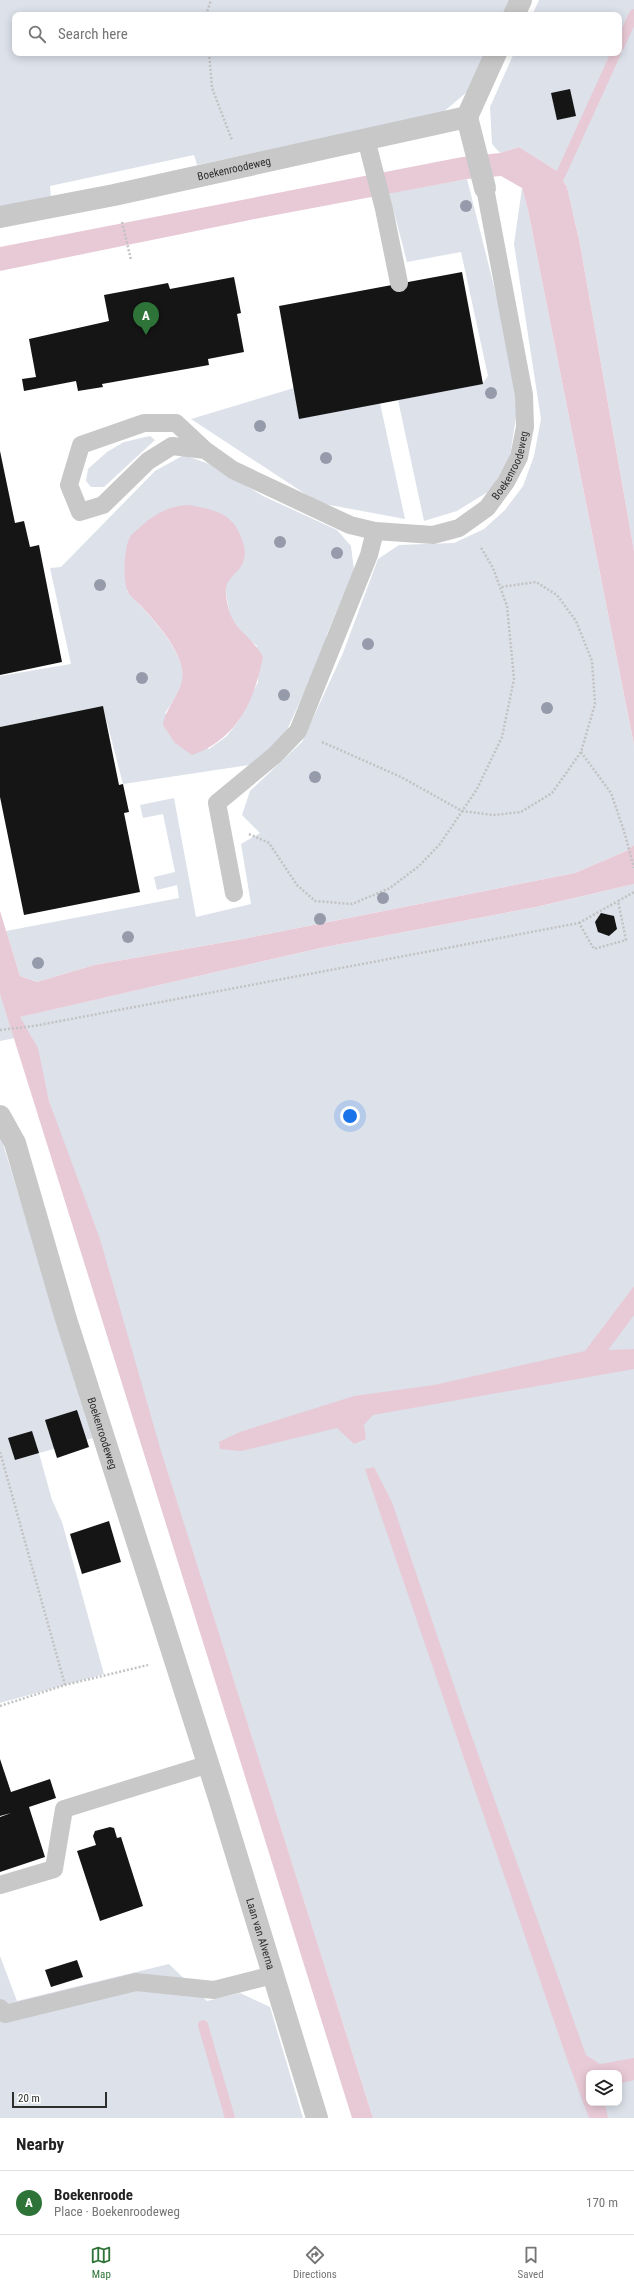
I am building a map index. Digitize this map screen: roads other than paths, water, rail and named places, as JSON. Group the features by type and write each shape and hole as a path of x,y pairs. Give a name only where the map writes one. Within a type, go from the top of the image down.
{"street":[{"path":"515,12 520,0"},
{"path":"467,117 495,56"},
{"name":"Boekenroodeweg","path":"0,217 114,195 467,117 476,147 485,188"},
{"name":"Boekenroodeweg","path":"0,1116 15,1143 66,1319 206,1757"},
{"name":"Laan van Alverna","path":"206,1757 317,2118"}],"lane":[{"path":"366,139 384,209 399,283"},
{"name":"Boekenroodeweg","path":"205,450 172,446 148,461 103,504 80,512 69,485 81,445 144,423 176,423 205,450 240,473 350,525 375,531 434,535 459,528 486,508 506,482 519,457 525,427 524,395 485,188"},
{"path":"234,893 217,803 275,755 298,731 369,555 375,531"},
{"path":"0,1885 54,1869 64,1809 206,1757"},
{"path":"0,2008 5,2014 136,1982 214,1990 273,1975"}],"waterway":[{"path":"622,40 634,14"},
{"path":"560,176 615,56"},
{"path":"203,2025 230,2118"}],"place":[{"name":"Boekenroode","path":"146,335"}]}
